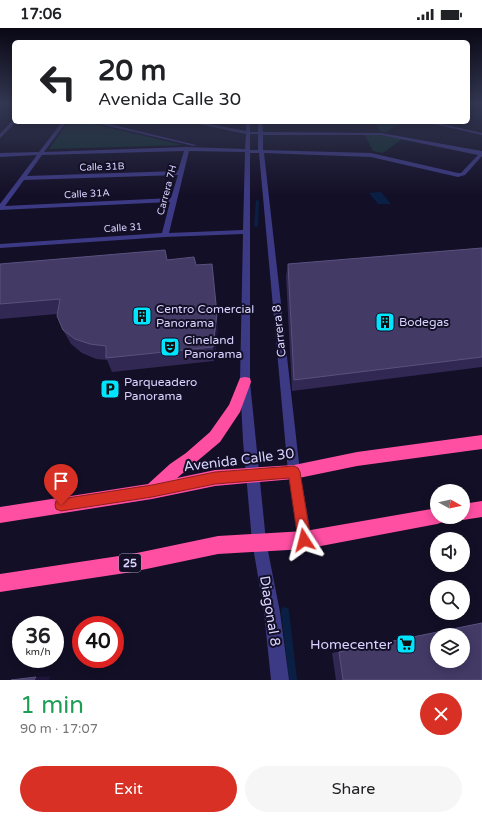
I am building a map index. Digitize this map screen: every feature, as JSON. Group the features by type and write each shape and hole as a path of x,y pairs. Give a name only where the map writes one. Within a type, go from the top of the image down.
{"highway":[{"path":"152,491 175,469 215,437 235,408 245,382"},
{"name":"Avenida Calle 30","path":"0,514 152,491 215,478 294,472 357,459 482,442"},
{"path":"470,511 482,508"},
{"name":"25","path":"0,583 132,563 218,545 259,541 304,540 430,517"}],"street":[{"path":"0,208 56,134"},
{"path":"148,134 214,149"},
{"path":"248,134 245,382 252,476 259,541"},
{"name":"Carrera 8","path":"260,134 260,151 294,472 304,540"},
{"path":"383,134 482,154"},
{"name":"Carrera 7H","path":"165,235 187,149"},
{"path":"0,155 214,149 371,155 453,174 463,174 482,154"},
{"path":"472,164 482,165"},
{"name":"Calle 31B","path":"22,178 182,173"},
{"name":"Calle 31A","path":"0,208 174,200"},
{"name":"Calle 31","path":"0,246 165,235 247,232"},
{"name":"Diagonal 8","path":"259,541 272,612 280,680"}],"green space":[{"path":"59,134 138,134 183,145 49,149"},
{"path":"365,135 380,135 402,139 383,153 373,151"}],"water":[{"path":"381,192 391,204 378,204 369,193"}],"building":[{"name":"Bodegas","path":"482,248 482,357 294,380 288,264"},
{"name":"Centro Comercial Panorama","path":"165,250 167,260 194,257 196,265 212,264 217,314 213,347 106,358 106,346 90,344 75,339 63,330 57,316 60,299 0,304 0,264"},
{"name":"Homecenter","path":"482,623 482,680 343,680 339,652 430,634 430,668 470,668 470,628 457,628"},
{"path":"36,677 34,680 11,680"}],"waterway":[{"path":"256,226 257,201"},
{"path":"285,611 293,680"}],"place":[{"name":"Centro Comercial Panorama","path":"142,316"},
{"name":"Bodegas","path":"385,322"},
{"name":"Cineland Panorama","path":"170,347"},
{"name":"Parqueadero Panorama","path":"110,389"},
{"name":"Homecenter","path":"406,644"}],"route":[{"path":"61,505 152,491 215,478 294,472 304,540"}]}
